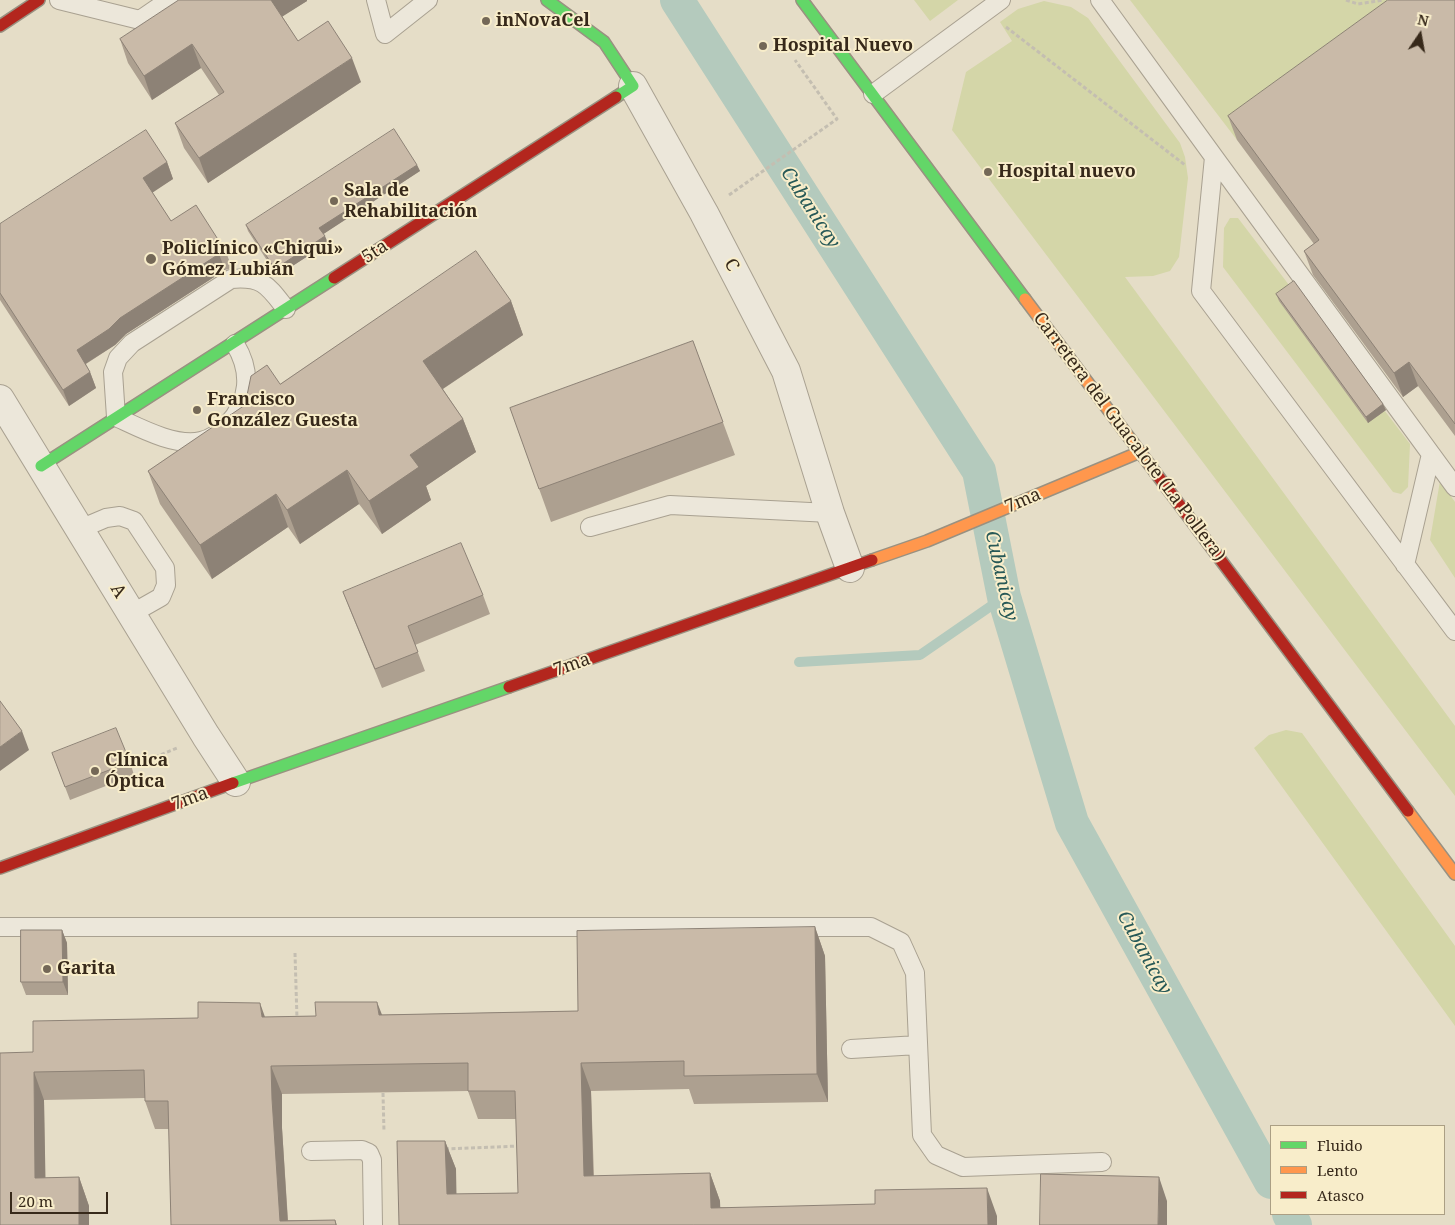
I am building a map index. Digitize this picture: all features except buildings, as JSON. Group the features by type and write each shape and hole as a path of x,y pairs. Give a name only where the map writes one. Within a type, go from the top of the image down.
{"street":[{"path":"0,26 39,0"},
{"name":"C","path":"547,0 604,42 633,86 704,213 786,370 830,513 850,568"},
{"name":"Carretera del Guacalote (La Pollera)","path":"802,0 1455,874"},
{"name":"5ta","path":"41,466 234,344 286,308 633,86"},
{"name":"A","path":"0,399 236,782"},
{"name":"7ma","path":"0,868 236,782 927,541 1140,452"}],"lane":[{"path":"59,0 140,20 169,0"},
{"path":"376,0 385,34 428,0"},
{"path":"873,94 1001,0"},
{"path":"1100,0 1455,487"},
{"path":"1214,157 1201,292 1455,631"},
{"path":"234,344 242,356 246,375 245,397 236,416 221,431 202,441 179,441 153,434 116,418 113,372 118,358 132,343 231,279 246,277 260,281 269,287 286,308"},
{"path":"1405,565 1431,454"},
{"path":"590,527 670,505 830,513"},
{"path":"80,529 106,518 120,516 134,521 165,568 166,585 161,597 131,614"},
{"path":"0,927 872,927 901,942 915,973 922,1135 936,1155 963,1167 1102,1162"},
{"path":"851,1049 918,1045"},
{"path":"311,1151 362,1150 370,1153 372,1160 374,1225"}],"path":[{"path":"1346,0 1358,4 1384,0"},
{"path":"1000,22 1212,185"},
{"path":"704,213 837,119 795,60"},
{"path":"131,766 206,736"},
{"path":"294,927 298,1025"},
{"path":"370,1153 384,1152 383,1093"},
{"path":"441,1150 526,1146"}],"green space":[{"path":"914,0 958,0 930,21"},
{"path":"1130,0 1430,0 1237,140"},
{"path":"1044,1 1071,7 1088,18 1180,143 1185,157 1188,178 1179,257 1170,271 1153,276 1125,277 1455,726 1455,796 952,130 966,72 1012,41 1000,22 1018,9"},
{"path":"1230,218 1238,218 1410,444 1408,487 1401,494 1393,492 1223,267 1224,228"},
{"path":"1440,481 1455,502 1455,578 1430,540"},
{"path":"1286,730 1302,733 1455,946 1455,1026 1254,748 1269,735"}],"waterway":[{"name":"Cubanicay","path":"677,0 979,471 1004,597 1072,823 1270,1180"},
{"path":"799,662 920,655 1004,597"},
{"name":"Cubanicay","path":"1290,1215 1295,1225"}],"traffic: fast":[{"path":"547,0 604,42 633,86 616,97"},
{"path":"802,0 1025,299"},
{"path":"41,466 334,278"},
{"path":"233,783 509,687"}],"traffic: slow":[{"path":"1025,299 1155,472"},
{"path":"872,560 927,541 1140,452"},
{"path":"1408,811 1455,874"}],"traffic: jam":[{"path":"0,26 39,0"},
{"path":"334,278 616,97"},
{"path":"1155,472 1408,811"},
{"path":"509,687 872,560"},
{"path":"0,868 233,783"}],"place":[{"name":"inNovaCel","path":"486,21"},
{"name":"Hospital Nuevo","path":"763,46"},
{"name":"Hospital nuevo","path":"988,172"},
{"name":"Sala de Rehabilitación","path":"334,201"},
{"name":"Policlínico «Chiqui» Gómez Lubián","path":"151,259"},
{"name":"Francisco González Guesta","path":"197,410"},
{"name":"Clínica Óptica","path":"95,771"},
{"name":"Garita","path":"47,969"}]}
